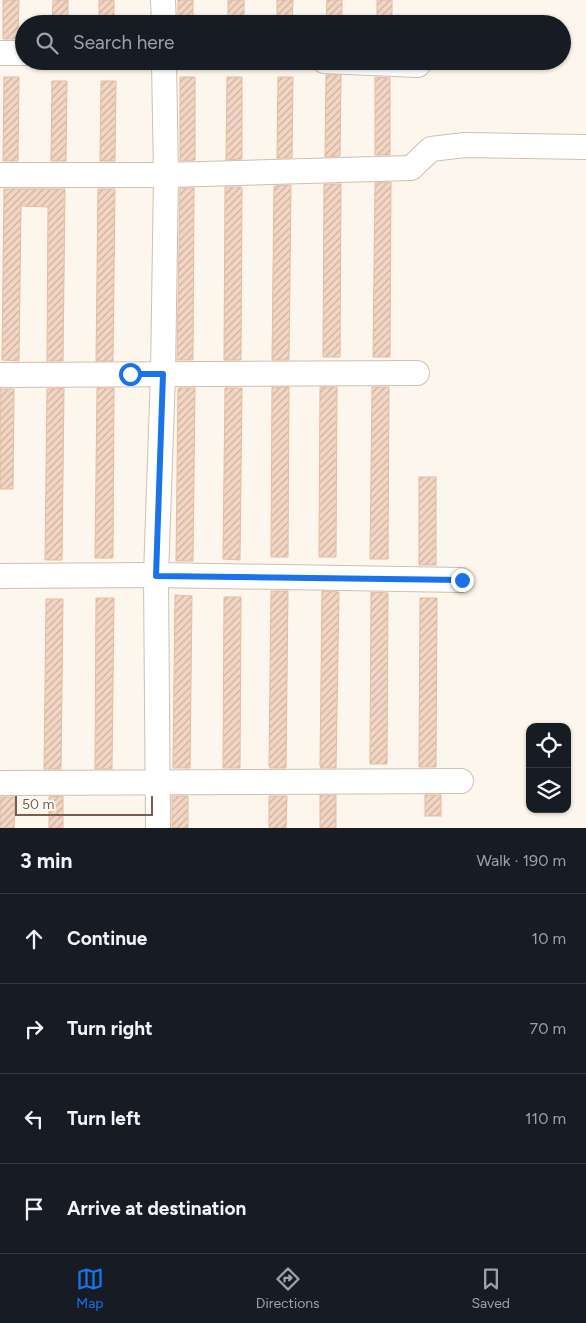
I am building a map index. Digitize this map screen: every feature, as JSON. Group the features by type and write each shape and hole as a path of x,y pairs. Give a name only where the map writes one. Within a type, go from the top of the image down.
{"street":[{"path":"163,0 164,15"},
{"path":"0,53 15,53"},
{"path":"158,828 156,576 163,374 166,175 164,70"},
{"path":"0,174 166,175 411,168 431,149 466,145 586,147"},
{"path":"0,376 417,373"},
{"path":"0,576 462,580"},
{"path":"0,783 461,781"}],"building":[{"path":"3,0 19,0 19,15 15,15 15,39 3,39"},
{"path":"53,0 68,0 68,15 52,15"},
{"path":"99,0 114,0 114,15 99,15"},
{"path":"178,0 193,0 193,15 178,15"},
{"path":"228,0 244,0 244,15 228,15"},
{"path":"277,0 293,0 292,15 277,15"},
{"path":"327,0 342,0 342,15 326,15"},
{"path":"377,0 392,0 392,15 377,15"},
{"path":"326,75 341,75 340,156 325,157"},
{"path":"4,77 19,77 18,161 3,161"},
{"path":"180,77 195,77 195,160 180,161"},
{"path":"227,77 242,77 242,159 226,160"},
{"path":"278,77 293,77 292,158 277,158"},
{"path":"375,77 390,78 390,155 375,155"},
{"path":"52,81 67,81 66,161 51,161"},
{"path":"101,81 116,81 115,161 100,161"},
{"path":"391,182 390,357 373,357 375,183"},
{"path":"324,184 341,184 340,357 323,357"},
{"path":"291,185 289,360 272,360 274,186"},
{"path":"225,187 242,188 241,360 224,360"},
{"path":"180,188 194,188 193,360 177,360"},
{"path":"4,189 65,189 63,361 47,361 48,207 21,206 19,361 2,360"},
{"path":"98,189 115,189 113,361 96,361"},
{"path":"272,387 289,387 288,557 271,557"},
{"path":"320,387 337,387 336,557 319,557"},
{"path":"372,387 389,387 388,559 370,559"},
{"path":"64,388 62,560 45,560 47,389"},
{"path":"97,388 114,388 113,558 95,558"},
{"path":"178,388 195,388 193,561 176,561"},
{"path":"225,388 242,388 240,560 223,559"},
{"path":"0,389 14,389 13,489 0,489"},
{"path":"419,477 436,477 436,565 419,565"},
{"path":"271,591 288,591 286,768 270,768 269,766"},
{"path":"322,591 339,592 336,768 321,768 320,765"},
{"path":"371,592 388,593 387,764 370,764"},
{"path":"175,595 192,596 190,768 173,768"},
{"path":"224,597 241,597 240,768 223,768"},
{"path":"96,598 114,598 112,769 95,769"},
{"path":"420,598 437,598 436,767 419,767"},
{"path":"46,599 63,599 61,769 44,769"},
{"path":"320,795 336,795 336,828 320,828"},
{"path":"425,795 441,795 441,816 425,816"},
{"path":"63,796 63,828 49,828 49,797"},
{"path":"172,796 188,796 188,828 172,828"},
{"path":"269,796 287,796 286,828 269,828"},
{"path":"0,797 15,797 14,828 0,828"}],"route":[{"path":"130,374 163,374 156,576 462,580"}]}
